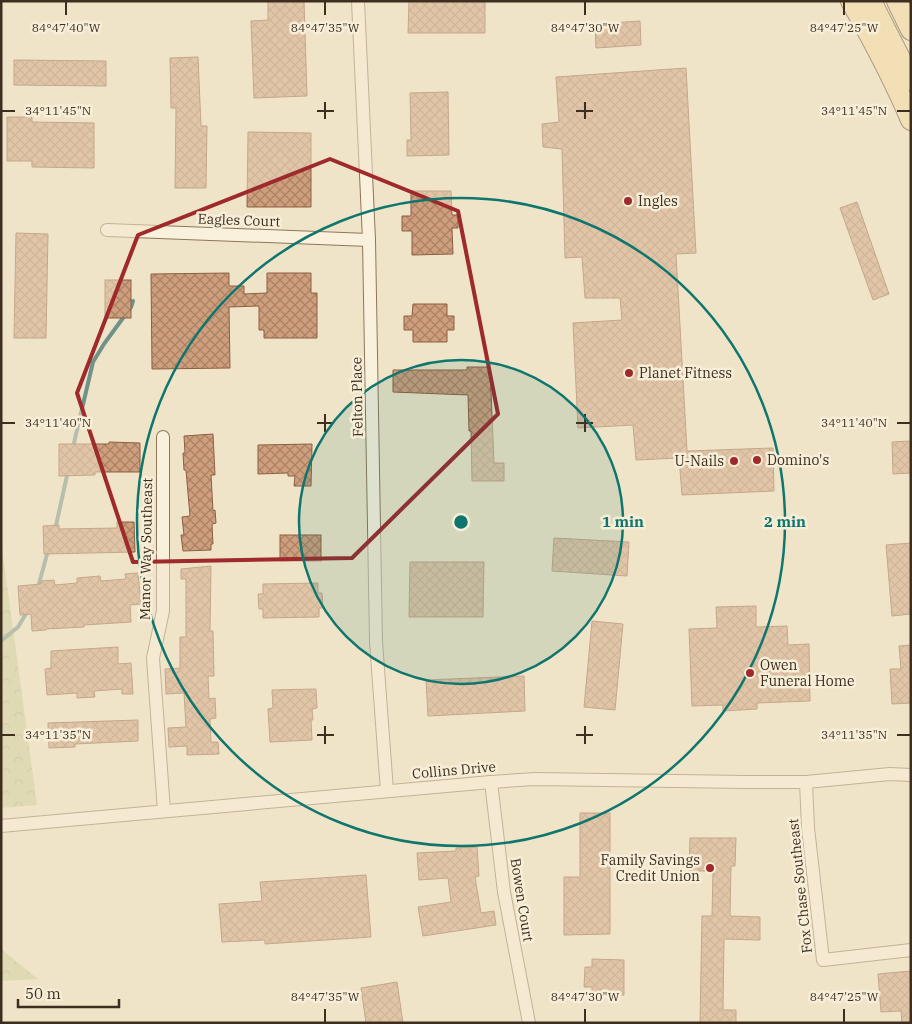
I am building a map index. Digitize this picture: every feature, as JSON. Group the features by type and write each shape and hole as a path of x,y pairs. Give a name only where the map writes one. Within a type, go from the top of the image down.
{"main road":[{"path":"852,1 891,76 911,120"},
{"path":"872,1 911,80"},
{"path":"897,1 911,30"}],"street":[{"name":"Felton Place","path":"358,1 369,240 376,642 387,791"},
{"name":"Eagles Court","path":"107,230 369,240"},
{"name":"Manor Way Southeast","path":"163,437 163,611 153,658 164,812"},
{"path":"890,774 911,770"},
{"name":"Collins Drive","path":"1,826 535,779 806,782 890,774 911,775"},
{"name":"Bowen Court","path":"491,782 504,892 529,1023"},
{"name":"Fox Chase Southeast","path":"806,782 808,828 823,960 911,950"}],"highlighted area":[{"path":"330,159 458,211 498,414 352,558 133,562 77,393 138,235"}],"green space":[{"path":"1,541 37,805 1,808"},
{"path":"1,949 38,979 1,981"}],"building":[{"path":"268,1 304,1 307,96 254,98 251,21 268,20"},
{"path":"409,1 485,1 485,33 408,33"},
{"path":"640,21 641,45 596,48 595,24"},
{"path":"198,57 201,126 207,126 206,188 175,188 176,108 171,108 170,58"},
{"path":"14,60 106,61 106,86 14,85"},
{"path":"686,68 696,253 676,254 687,451 773,448 774,491 682,495 679,458 636,460 633,425 578,428 573,323 622,320 620,298 585,298 582,257 565,258 562,149 543,147 542,124 559,122 556,77"},
{"path":"448,92 449,155 407,156 407,140 411,140 410,93"},
{"path":"7,117 32,117 32,122 94,123 94,168 32,167 32,161 7,161"},
{"path":"248,132 311,133 311,207 247,207"},
{"path":"411,191 451,191 452,215 458,215 458,228 452,228 453,254 412,255 412,231 402,231 402,216 411,216"},
{"path":"857,202 889,294 873,300 840,208"},
{"path":"16,233 48,234 46,338 14,338"},
{"path":"229,273 229,286 244,286 244,294 267,293 267,273 311,273 311,293 317,293 317,338 264,338 264,330 259,330 259,306 229,307 230,368 152,369 151,274"},
{"path":"105,280 131,280 131,318 105,318"},
{"path":"413,304 447,304 447,316 454,316 454,330 447,330 447,342 413,342 413,330 404,330 404,316 412,316"},
{"path":"467,367 490,367 494,463 504,463 504,481 472,481 468,395 393,392 393,370 467,370"},
{"path":"213,434 215,475 211,475 213,511 215,510 216,523 212,524 213,544 211,544 211,550 183,551 181,535 184,535 182,517 190,516 186,470 184,470 184,436"},
{"path":"911,441 911,473 893,474 892,442"},
{"path":"109,442 140,443 140,472 95,472 95,475 59,476 59,444 109,444"},
{"path":"312,444 311,486 294,486 295,476 288,476 288,473 258,474 258,445"},
{"path":"117,522 134,522 135,552 44,554 43,526 59,525 59,529 117,528"},
{"path":"280,535 321,535 321,561 280,561"},
{"path":"554,538 629,542 627,576 552,571"},
{"path":"911,543 911,614 892,616 886,545"},
{"path":"410,562 484,562 483,617 409,617"},
{"path":"211,566 210,631 213,631 214,676 208,676 209,699 215,698 216,718 210,719 211,742 218,742 219,754 187,755 187,746 169,747 168,728 186,727 184,693 166,694 165,669 180,668 180,637 186,637 186,579 181,579 181,569"},
{"path":"138,573 141,604 130,605 131,622 32,631 31,614 20,615 18,586 41,584 41,581 54,580 55,585 77,583 77,578 100,576 101,581 126,579 125,574"},
{"path":"318,583 318,593 322,593 323,608 319,608 319,617 263,618 263,609 259,609 258,594 263,594 263,584"},
{"name":"Owen Funeral Home","path":"756,606 756,627 787,626 788,645 809,644 810,701 757,703 757,709 723,711 723,705 692,706 689,629 717,628 716,607"},
{"path":"592,621 623,624 615,710 584,707"},
{"path":"911,645 911,703 892,704 890,669 901,669 899,646"},
{"path":"118,647 118,664 131,663 133,694 122,694 122,689 94,691 95,697 77,698 77,693 47,695 45,669 51,668 51,651"},
{"path":"524,676 525,711 428,716 426,680"},
{"path":"316,689 317,708 312,709 313,720 311,720 312,740 270,742 268,709 273,708 272,690"},
{"path":"138,720 138,741 75,744 75,747 49,748 48,723"},
{"path":"580,813 610,813 610,934 564,935 564,877 580,877"},
{"path":"690,838 736,838 735,866 731,866 730,916 760,917 760,940 724,939 723,1010 736,1010 736,1023 700,1023 702,916 712,916 713,871 689,871"},
{"path":"477,847 479,876 475,877 481,913 494,911 496,925 423,936 418,907 451,902 448,878 419,880 417,853 456,851 456,848"},
{"path":"366,875 371,937 265,944 265,940 222,942 219,904 262,901 260,882"},
{"path":"592,959 624,960 624,995 592,994 592,987 584,987 585,967 592,967"},
{"path":"911,971 911,1023 902,1023 901,1011 881,1012 878,974"},
{"path":"397,982 403,1023 366,1023 361,988"}],"waterway":[{"path":"73,447 93,362 131,307 133,301"},
{"path":"55,530 68,471"},
{"path":"38,587 48,551"},
{"path":"1,641 18,627 27,612"}],"place":[{"name":"Ingles","path":"628,201"},
{"name":"Planet Fitness","path":"629,373"},
{"name":"Domino's","path":"757,460"},
{"name":"U-Nails","path":"734,461"},
{"name":"Owen Funeral Home","path":"750,673"},
{"name":"Family Savings Credit Union","path":"710,868"}]}
